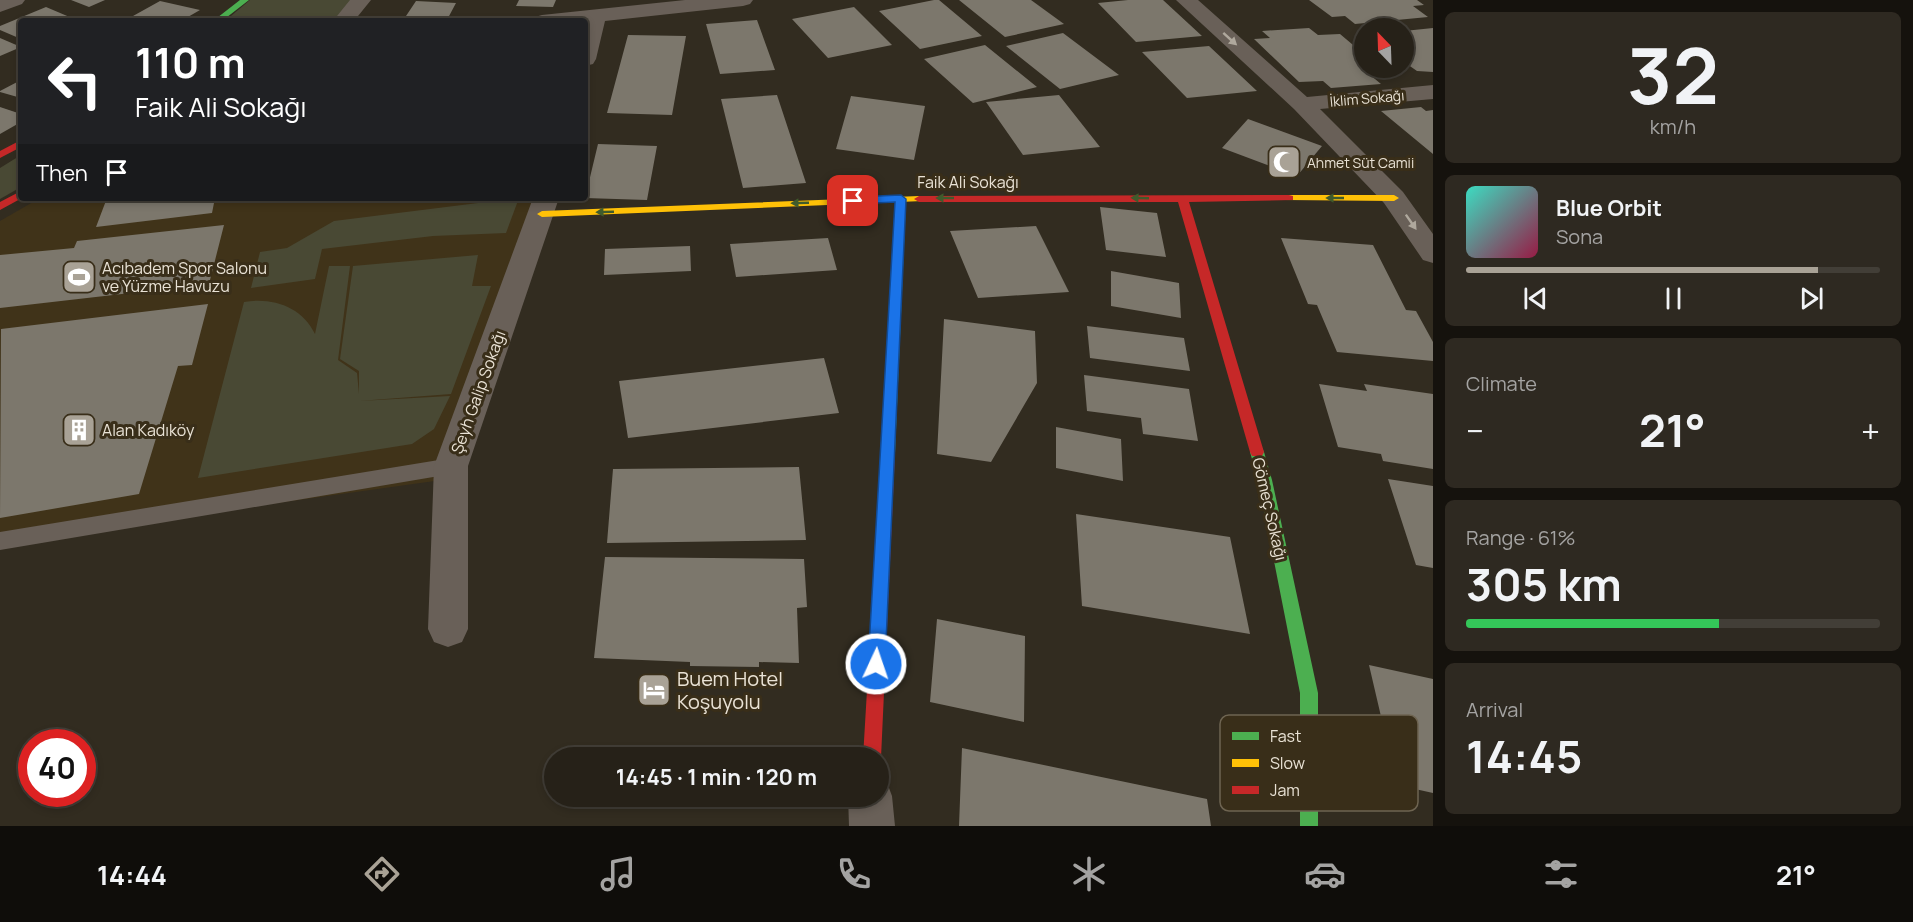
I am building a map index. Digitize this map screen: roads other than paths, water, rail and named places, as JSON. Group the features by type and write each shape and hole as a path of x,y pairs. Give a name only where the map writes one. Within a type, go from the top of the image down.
{"street":[{"path":"0,6 15,0"},
{"path":"221,18 245,0"},
{"path":"346,18 361,0"},
{"path":"550,18 574,9 597,16 742,0"},
{"path":"1186,0 1302,104 1394,198 1433,254"},
{"path":"588,48 597,16"},
{"name":"İklim Sokağı","path":"1302,104 1433,92"},
{"path":"0,155 18,145"},
{"path":"0,207 18,196"},
{"name":"Faik Ali Sokağı","path":"544,206 901,199 1394,198"},
{"path":"873,747 901,199"},
{"name":"Gömeç Sokağı","path":"1183,199 1265,480 1309,693 1309,715"},
{"name":"Şeyh Galip Sokağı","path":"448,629 451,466 544,206"},
{"path":"871,807 872,826"}],"lane":[{"path":"0,541 451,466"}],"place":[{"name":"Ahmet Süt Camii","path":"1284,162"},
{"name":"Acıbadem Spor Salonu ve Yüzme Havuzu","path":"79,277"},
{"name":"Alan Kadıköy","path":"79,430"},
{"name":"Buem Hotel Koşuyolu","path":"654,690"}]}
